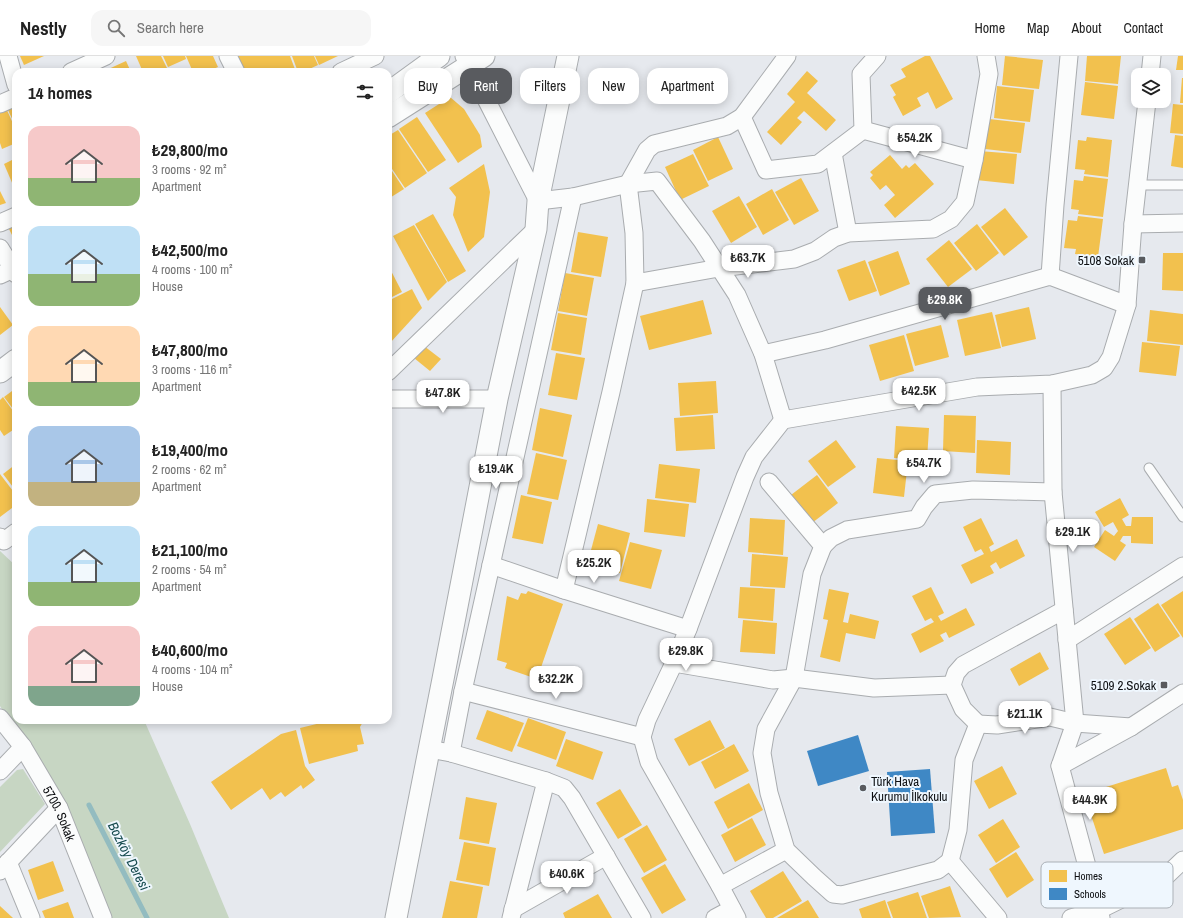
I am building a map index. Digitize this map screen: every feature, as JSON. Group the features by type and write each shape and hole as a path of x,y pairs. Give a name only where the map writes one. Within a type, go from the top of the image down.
{"street":[{"path":"8,56 12,70"},
{"path":"80,68 106,56"},
{"path":"228,56 234,68"},
{"path":"350,68 375,56"},
{"path":"392,90 439,56"},
{"path":"396,918 430,750 497,399 536,229 538,201 568,56"},
{"path":"564,590 635,283 634,233 628,184 647,150 654,144 726,126 742,117 787,56"},
{"path":"863,130 861,74 877,56"},
{"path":"635,283 719,268 794,259 815,251 834,238 848,233 933,229 951,219 965,202 989,74 986,56"},
{"path":"1050,276 1055,204 1069,56"},
{"path":"1151,68 1152,56"},
{"path":"392,114 472,59 538,201"},
{"path":"0,104 12,99"},
{"path":"715,918 734,913 649,762 642,737 647,720 674,663 688,629 745,477 754,457 783,420 977,388 1052,384 1092,376 1104,368 1111,357 1127,304 1133,224 1146,108"},
{"path":"742,117 766,170 818,164 863,130"},
{"path":"863,130 974,160"},
{"path":"832,153 848,233"},
{"path":"538,201 573,197 628,184 657,181 702,241 737,295 763,354 783,420"},
{"path":"451,753 463,691 573,197"},
{"path":"0,223 12,218"},
{"path":"1133,224 1183,223"},
{"path":"392,368 536,229"},
{"path":"0,248 10,272"},
{"path":"763,354 825,340 1050,276 1127,304"},
{"path":"0,372 12,363"},
{"path":"1052,384 1053,492 1075,723 1060,766 1086,862"},
{"path":"392,399 497,399"},
{"path":"769,482 823,546"},
{"path":"978,724 964,760 958,830 950,860 938,870 842,895 833,894 786,850 769,793 762,753 766,729 794,678 812,574 823,546 831,538 847,530 918,519 924,507 935,494 973,490 1053,492"},
{"path":"0,538 4,541 12,535"},
{"path":"491,565 564,590 688,629"},
{"path":"1067,640 1183,566"},
{"path":"1064,610 963,665 956,673 952,685 963,709 978,724 997,725 1050,717 1075,723 1131,727"},
{"path":"674,663 773,680 794,678 874,688 952,685"},
{"path":"463,691 642,737"},
{"path":"1060,766 1131,727 1183,693"},
{"name":"5700. Sokak","path":"0,718 23,747 59,808 103,918"},
{"path":"0,771 23,747"},
{"path":"430,750 451,753 546,781 564,788 572,798 642,918"},
{"path":"512,914 546,781"},
{"path":"31,918 4,866 59,808"},
{"path":"720,886 786,850"},
{"path":"512,914 606,856"},
{"path":"950,860 998,918"},
{"path":"1173,869 1183,860"},
{"path":"1071,918 1100,914 1111,908"}],"lane":[{"path":"1137,185 1183,185"},
{"path":"1149,468 1183,517"}],"green space":[{"path":"0,551 12,562 12,724 146,724 190,824 229,918 107,918 45,776 0,706"},
{"path":"23,769 45,804 0,852 0,787 17,770"}],"building: Homes":[{"path":"20,56 44,56 24,65"},
{"path":"136,56 161,56 167,68 141,68"},
{"path":"163,56 185,56 186,59 168,67"},
{"path":"186,56 213,56 218,67 216,68 191,68"},
{"path":"238,56 290,56 294,68 243,68"},
{"path":"292,56 314,56 318,65 312,68 296,68"},
{"path":"315,56 338,56 319,65"},
{"path":"925,56 930,56 953,99 936,109 928,92 917,98 921,106 903,116 893,97 896,95 890,85 906,77 901,69"},
{"path":"1005,56 1043,60 1039,89 1002,85"},
{"path":"1087,56 1121,56 1118,84 1085,81"},
{"path":"1178,56 1183,56 1183,70 1176,70"},
{"path":"126,61 129,68 111,68"},
{"path":"807,71 818,81 807,93 836,120 826,131 804,111 797,118 802,122 781,145 767,132 795,102 787,94"},
{"path":"1182,78 1183,103 1180,103"},
{"path":"1085,82 1118,86 1114,119 1081,115"},
{"path":"997,86 1034,90 1030,122 994,118"},
{"path":"452,99 464,109 480,135 482,147 458,163 425,113 439,104 452,104"},
{"path":"1173,104 1183,105 1183,134 1170,133"},
{"path":"12,106 12,119 7,108"},
{"path":"6,108 12,121 12,145 2,149 0,143 0,111"},
{"path":"417,117 446,160 428,172 399,129"},
{"path":"989,119 1025,123 1021,153 985,149"},
{"path":"398,130 427,173 405,188 392,169 392,134"},
{"path":"1175,135 1183,136 1183,168 1171,166"},
{"path":"718,137 733,169 708,181 693,150"},
{"path":"1087,137 1112,140 1108,177 1084,174 1085,170 1075,169 1078,140 1086,141"},
{"path":"979,151 1017,154 1014,184 976,180"},
{"path":"693,154 709,186 680,200 665,167"},
{"path":"890,155 902,169 906,165 909,168 915,163 934,184 895,218 884,205 895,195 886,185 880,190 870,178 873,175 870,172"},
{"path":"12,160 12,183 4,164"},
{"path":"484,164 490,192 484,237 468,252 453,215 456,197 449,188"},
{"path":"392,171 404,189 392,196"},
{"path":"1084,176 1108,179 1103,217 1078,214 1079,210 1071,209 1074,180 1083,181"},
{"path":"801,178 819,211 794,225 775,192"},
{"path":"772,189 789,220 763,235 746,204"},
{"path":"0,191 6,203 0,205"},
{"path":"739,196 757,227 731,243 712,211"},
{"path":"1005,208 1028,237 1004,256 981,227"},
{"path":"433,214 466,271 448,282 415,224"},
{"path":"1078,216 1103,219 1098,257 1075,254 1076,249 1064,248 1068,220 1077,221"},
{"path":"12,223 12,235 7,225"},
{"path":"977,224 999,253 976,271 954,243"},
{"path":"414,225 447,282 428,301 393,236"},
{"path":"578,232 608,237 601,277 571,272"},
{"path":"949,240 972,269 948,287 926,259"},
{"path":"898,251 910,284 880,296 868,262"},
{"path":"1163,253 1183,253 1183,291 1162,290"},
{"path":"865,260 877,291 849,301 837,270"},
{"path":"392,273 402,292 392,297"},
{"path":"565,273 594,278 587,316 558,311"},
{"path":"412,289 422,308 392,341 392,299"},
{"path":"703,300 712,334 649,350 640,316"},
{"path":"0,307 12,326 0,335"},
{"path":"1029,307 1036,339 1002,347 995,315"},
{"path":"1150,310 1183,314 1183,345 1147,341"},
{"path":"992,312 1001,348 965,356 957,320"},
{"path":"558,313 587,318 581,355 551,350"},
{"path":"941,325 949,357 915,366 906,334"},
{"path":"904,335 914,371 880,381 869,345"},
{"path":"1142,342 1180,346 1176,376 1139,372"},
{"path":"424,346 441,359 430,371 414,358"},
{"path":"556,353 585,358 577,400 548,395"},
{"path":"716,381 718,413 680,416 678,383"},
{"path":"12,391 12,408 4,397"},
{"path":"3,397 12,409 12,431 4,436 0,430 0,400"},
{"path":"540,408 572,415 563,457 532,450"},
{"path":"713,415 715,449 676,451 674,418"},
{"path":"944,415 976,416 975,453 943,451"},
{"path":"896,426 929,428 927,460 894,458"},
{"path":"836,440 856,467 828,487 808,461"},
{"path":"977,440 1011,442 1010,475 976,473"},
{"path":"536,453 567,460 558,500 527,494"},
{"path":"877,458 908,461 904,497 873,493"},
{"path":"659,464 700,469 696,503 655,498"},
{"path":"12,467 12,486 3,474"},
{"path":"0,474 12,490 12,508 0,517"},
{"path":"817,475 838,503 812,523 791,495"},
{"path":"521,495 552,502 543,544 512,538"},
{"path":"1120,498 1129,515 1122,519 1126,526 1131,526 1132,517 1153,517 1153,544 1131,543 1131,536 1123,536 1120,541 1126,545 1115,561 1094,547 1105,530 1114,536 1118,531 1113,522 1104,527 1095,512"},
{"path":"647,499 689,504 685,537 644,532"},
{"path":"750,518 785,520 783,555 748,552"},
{"path":"981,518 994,544 989,547 991,552 1017,539 1025,556 1000,569 996,562 990,566 994,573 971,584 961,565 984,554 981,549 975,552 963,527"},
{"path":"598,524 630,533 620,573 587,565"},
{"path":"630,542 662,550 651,589 619,581"},
{"path":"752,554 788,557 785,588 750,586"},
{"path":"740,587 775,589 773,621 738,618"},
{"path":"931,587 944,613 938,616 941,621 966,608 975,625 949,638 946,632 940,635 944,641 920,653 911,634 934,622 931,618 925,621 912,596"},
{"path":"829,589 849,593 843,622 848,623 850,614 879,621 875,639 846,633 840,662 820,657 828,620 823,619"},
{"path":"528,591 563,604 537,679 505,668 507,663 497,660 507,596 518,600 521,593 526,594"},
{"path":"1183,591 1183,638 1161,605"},
{"path":"1158,603 1180,636 1155,652 1134,619"},
{"path":"1130,617 1151,648 1125,665 1104,634"},
{"path":"743,620 777,623 775,654 740,652"},
{"path":"1040,652 1049,669 1019,686 1010,669"},
{"path":"487,710 524,723 512,752 476,739"},
{"path":"528,718 566,732 556,760 517,746"},
{"path":"710,720 725,748 689,766 674,739"},
{"path":"316,724 362,724 360,727 364,744 357,745 358,751 309,764 300,728"},
{"path":"296,730 305,766 315,780 303,789 301,785 285,797 281,792 270,800 262,788 231,810 211,782 281,734"},
{"path":"566,739 603,752 593,780 556,766"},
{"path":"734,744 749,771 715,789 701,762"},
{"path":"1002,766 1017,794 989,809 974,781"},
{"path":"1166,768 1172,787 1178,785 1183,800 1183,829 1104,854 1084,794"},
{"path":"749,783 763,810 728,829 714,802"},
{"path":"620,789 642,825 618,839 596,803"},
{"path":"466,797 497,803 489,844 459,839"},
{"path":"752,818 766,845 735,862 721,835"},
{"path":"1003,819 1020,847 996,863 978,835"},
{"path":"647,825 667,860 644,873 624,839"},
{"path":"464,842 496,848 489,886 456,880"},
{"path":"1016,852 1034,880 1007,898 989,869"},
{"path":"53,861 64,891 38,900 28,870"},
{"path":"665,864 686,900 662,914 641,878"},
{"path":"783,871 802,901 773,918 766,918 750,891"},
{"path":"450,881 483,887 477,918 442,918"},
{"path":"950,886 961,917 929,918 921,896"},
{"path":"918,892 927,918 893,918 887,902"},
{"path":"598,894 612,918 565,918 563,913"},
{"path":"808,900 819,918 777,918"},
{"path":"885,900 891,918 862,918 859,909"},
{"path":"68,902 74,918 45,918 42,911"},
{"path":"0,906 13,918 0,918"}],"building: Schools":[{"path":"858,735 869,771 818,786 807,751"},
{"path":"930,769 935,833 891,836 887,772"}],"waterway":[{"name":"Bozköy Deresi","path":"89,805 147,918"}],"place":[{"name":"5108 Sokak","path":"1142,260"},
{"name":"5109 2.Sokak","path":"1164,685"},
{"name":"Türk Hava Kurumu İlkokulu","path":"863,788"}]}
